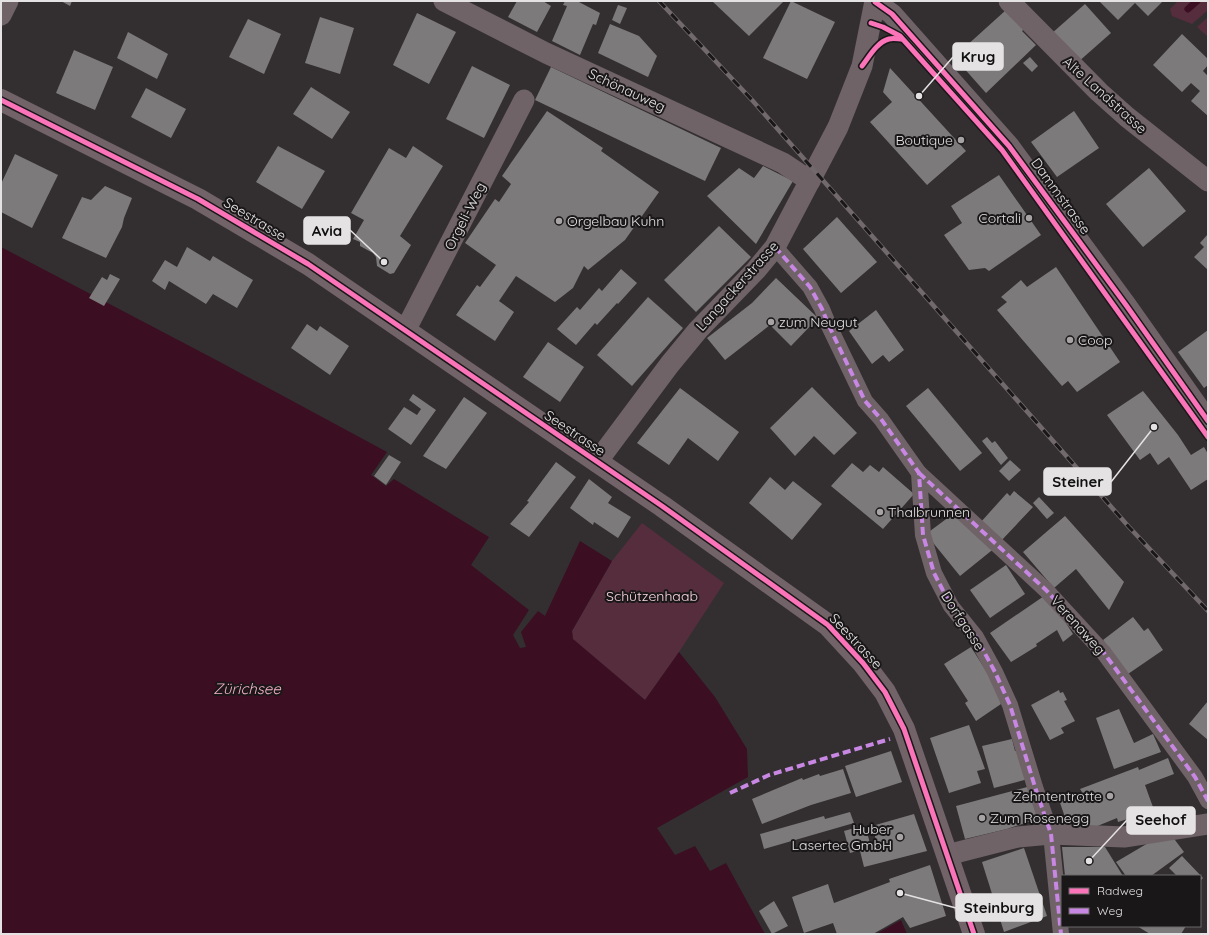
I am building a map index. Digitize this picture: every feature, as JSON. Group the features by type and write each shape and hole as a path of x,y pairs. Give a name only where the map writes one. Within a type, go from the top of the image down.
{"main road":[{"name":"Seestrasse","path":"1,100 198,199 308,264 725,550 828,625 863,663 885,692 904,729 974,934"}],"street":[{"path":"1,15 8,1"},
{"name":"Schönauweg","path":"444,1 546,52 783,163 810,181"},
{"name":"Alte Landstrasse","path":"1009,1 1099,92 1208,181"},
{"name":"Langackerstrasse","path":"597,462 698,330 756,270 775,248 838,127 862,66 875,2"},
{"name":"Dammstrasse","path":"875,2 892,14 1009,146 1126,305 1208,421"},
{"name":"Orgeli-Weg","path":"405,331 524,100"},
{"path":"775,248 810,287 822,309 865,401 881,419 919,473"},
{"name":"Verenaweg","path":"919,473 1046,590 1104,653 1195,777 1208,801"},
{"name":"Dorfgasse","path":"919,473 923,535 934,573 951,606 976,637 995,672 1010,705 1034,787 1051,834 1061,934"},
{"path":"947,856 1018,837 1051,834 1124,837 1208,824"}],"green space":[{"path":"1178,1 1208,1 1208,10 1192,24 1172,16 1170,9"},
{"path":"1208,17 1208,37 1197,27"},
{"name":"Schützenhaab","path":"642,523 724,583 679,652 645,700 573,640 572,631 612,561"}],"water":[{"name":"Zürichsee","path":"1,247 387,452 371,475 386,486 394,479 489,537 471,565 529,610 513,635 520,648 526,647 521,632 538,611 545,616 580,541 612,561 572,631 573,639 645,700 679,652 715,697 747,749 748,777 657,828 675,855 695,846 710,871 726,863 765,934 1,934"},
{"path":"901,920 907,934 876,934"}],"building":[{"path":"61,1 72,1 70,6"},
{"path":"517,1 543,1 551,6 537,32 508,17"},
{"path":"565,1 577,1 600,13 596,25 593,24 580,55 552,41 567,6 563,5"},
{"path":"712,1 782,1 783,2 749,36"},
{"path":"791,1 835,22 807,79 763,58"},
{"path":"1099,1 1163,1 1148,16 1135,3 1118,20"},
{"path":"1085,4 1111,33 1077,63 1051,34"},
{"path":"618,5 627,8 620,24 612,20"},
{"path":"1006,10 1025,28 1022,31 1036,45 986,93 954,57"},
{"path":"417,13 456,32 429,84 393,65"},
{"path":"320,17 354,28 340,74 305,63"},
{"path":"248,19 281,34 264,74 229,57"},
{"path":"610,24 639,36 657,56 648,77 598,53"},
{"path":"128,32 168,54 157,79 117,58"},
{"path":"1182,34 1208,59 1208,65 1203,71 1208,76 1208,116 1191,101 1200,91 1191,83 1182,92 1153,65"},
{"path":"74,50 113,67 95,110 56,93"},
{"path":"1030,57 1038,66 1032,72 1023,63"},
{"path":"472,66 510,85 484,138 446,119"},
{"path":"551,67 721,148 705,181 535,100"},
{"path":"890,68 966,151 927,185 870,122 892,102 883,92"},
{"path":"311,87 350,112 332,139 293,114"},
{"path":"146,88 186,109 171,138 131,117"},
{"name":"Orgelbau Kuhn","path":"547,111 603,148 601,151 659,192 625,240 588,270 584,266 573,288 555,302 516,276 499,301 514,312 495,341 456,315 477,285 480,287 496,265 465,243 495,199 499,202 511,184 502,176"},
{"path":"1074,111 1099,148 1057,177 1031,142"},
{"path":"278,146 325,171 302,209 256,182"},
{"path":"413,146 443,166 400,236 411,245 394,273 390,274 377,266 376,257 373,253 360,246 360,242 353,239 364,220 351,213 389,148 406,158"},
{"path":"15,154 58,175 32,228 1,212 1,184"},
{"path":"763,166 793,181 756,244 707,196 739,168 754,178"},
{"path":"1149,168 1186,211 1143,247 1106,204"},
{"path":"999,175 1041,235 989,271 985,268 969,270 944,235 962,223 951,206"},
{"path":"105,186 132,198 122,227 106,258 62,238 82,197 91,200"},
{"path":"837,217 877,262 841,293 803,249"},
{"path":"719,226 751,257 696,312 664,280"},
{"path":"1208,234 1208,270 1194,257 1204,247 1200,243"},
{"path":"187,247 210,261 213,256 253,280 237,308 213,294 206,304 169,281 165,290 152,281 165,260 177,267"},
{"path":"1056,267 1120,362 1077,392 1068,381 1062,386 997,310 1007,302 1001,297 1021,280 1027,287"},
{"path":"621,269 637,283 597,325 595,323 576,345 557,329 577,307 580,310 599,288 602,291"},
{"path":"110,274 120,279 104,306 89,298 102,277 107,280"},
{"name":"zum Neugut","path":"776,278 818,318 791,346 770,325 725,360 707,338 752,303"},
{"path":"648,297 683,328 632,386 597,355"},
{"path":"876,310 904,350 889,362 883,355 872,364 849,331"},
{"path":"307,324 317,331 320,326 349,346 330,375 291,348"},
{"path":"1208,330 1208,385 1204,388 1178,352"},
{"path":"548,342 584,367 560,402 523,377"},
{"path":"812,387 857,433 834,455 814,436 795,456 770,428"},
{"path":"680,388 739,432 718,461 688,438 669,465 637,443"},
{"path":"928,388 982,453 960,471 906,406"},
{"path":"1143,391 1178,435 1191,455 1204,447 1208,454 1208,479 1191,490 1169,457 1158,465 1150,453 1140,460 1107,415"},
{"path":"413,394 436,410 411,445 388,429 404,407 417,415 421,409 409,400"},
{"path":"464,397 487,413 446,469 423,456"},
{"path":"987,437 992,443 995,441 1008,458 1001,465 982,441"},
{"path":"389,455 401,462 386,485 374,476"},
{"path":"1010,460 1021,470 1009,481 999,471"},
{"path":"556,462 576,477 529,537 510,524 529,502 527,501"},
{"name":"Thalbrunnen","path":"852,463 863,472 870,465 879,472 883,467 914,494 883,529 831,486"},
{"path":"770,477 785,490 793,481 822,504 792,540 749,503"},
{"path":"589,479 612,497 608,503 631,517 618,538 594,522 593,525 570,508"},
{"path":"1014,491 1033,507 1000,542 980,523 1007,493 1010,496"},
{"path":"1039,497 1054,513 1047,519 1033,503"},
{"path":"957,511 996,547 960,576 926,534"},
{"path":"1065,516 1124,582 1109,610 1076,569 1054,588 1023,552"},
{"path":"1006,565 1025,594 990,618 970,590"},
{"path":"1047,594 1073,634 1063,642 1057,630 1036,644 1037,646 1011,662 990,633"},
{"path":"1133,617 1144,631 1148,628 1163,650 1128,674 1103,640"},
{"path":"971,647 995,685 1001,704 976,721 965,703 968,701 944,664"},
{"path":"1059,690 1060,693 1063,692 1067,700 1064,701 1075,721 1061,728 1064,733 1050,740 1031,705"},
{"path":"1208,701 1208,740 1189,724"},
{"path":"1119,709 1134,743 1153,734 1161,752 1114,769 1096,718"},
{"path":"969,725 985,769 977,771 981,783 949,793 930,738"},
{"path":"1012,739 1015,751 1020,750 1028,779 994,788 982,746"},
{"path":"891,751 902,782 856,797 845,766"},
{"name":"Zehntentrotte","path":"1168,758 1174,774 1145,785 1158,821 1136,828 1131,818 1118,822 1117,818 1095,827 1066,820 1059,800 1082,792 1080,789 1138,767 1139,770"},
{"path":"843,769 851,793 811,805 762,824 752,799 802,778 803,780 819,774 820,776"},
{"path":"1031,786 1040,818 1007,829 965,839 956,806"},
{"path":"850,812 854,823 764,849 760,834 824,816 825,819"},
{"path":"914,814 927,851 864,867 860,851 878,847 872,826"},
{"path":"865,825 871,847 850,853 844,831"},
{"path":"1160,836 1172,836 1184,852 1152,875 1125,875 1116,862"},
{"path":"1062,847 1105,847 1122,875 1065,875"},
{"path":"1024,848 1047,916 1004,932 982,862"},
{"path":"1182,856 1200,875 1176,875 1169,868"},
{"path":"930,865 946,916 910,928 903,917 873,934 837,934 833,923 804,933 792,897 828,884 834,903 890,882 889,879"},
{"path":"774,901 788,926 772,934 759,911"},
{"path":"1139,927 1185,927 1181,934 1150,934"}],"waterway":[{"path":"1188,9 1197,1"}],"railway":[{"path":"659,1 752,100 1129,527 1208,611"}],"marked path":[{"path":"775,247 810,287 822,309 865,401 881,419 919,473 923,535 934,573 951,606 976,637 995,672 1010,705 1051,834 1061,934"},
{"path":"919,473 1046,590 1104,653 1195,777 1208,801"},
{"path":"730,793 769,775 890,739"}],"cycle path":[{"path":"875,1 892,14 1009,146 1126,305 1208,421"},
{"path":"871,23 883,27 900,36 1002,150 1208,437"},
{"path":"862,66 881,43 889,39 902,39"},
{"path":"1,100 198,199 308,264 662,506 828,625 863,663 885,692 904,729 974,934"}],"place":[{"name":"Krug","path":"919,96"},
{"name":"Boutique","path":"961,140"},
{"name":"Cortali","path":"1029,218"},
{"name":"Orgelbau Kuhn","path":"559,221"},
{"name":"Avia","path":"384,262"},
{"name":"zum Neugut","path":"771,322"},
{"name":"Coop","path":"1070,340"},
{"name":"Steiner","path":"1154,427"},
{"name":"Thalbrunnen","path":"880,512"},
{"name":"Zehntentrotte","path":"1110,796"},
{"name":"Zum Rosenegg","path":"982,818"},
{"name":"Huber Lasertec GmbH","path":"900,837"},
{"name":"Seehof","path":"1089,861"},
{"name":"Steinburg","path":"900,893"}]}
